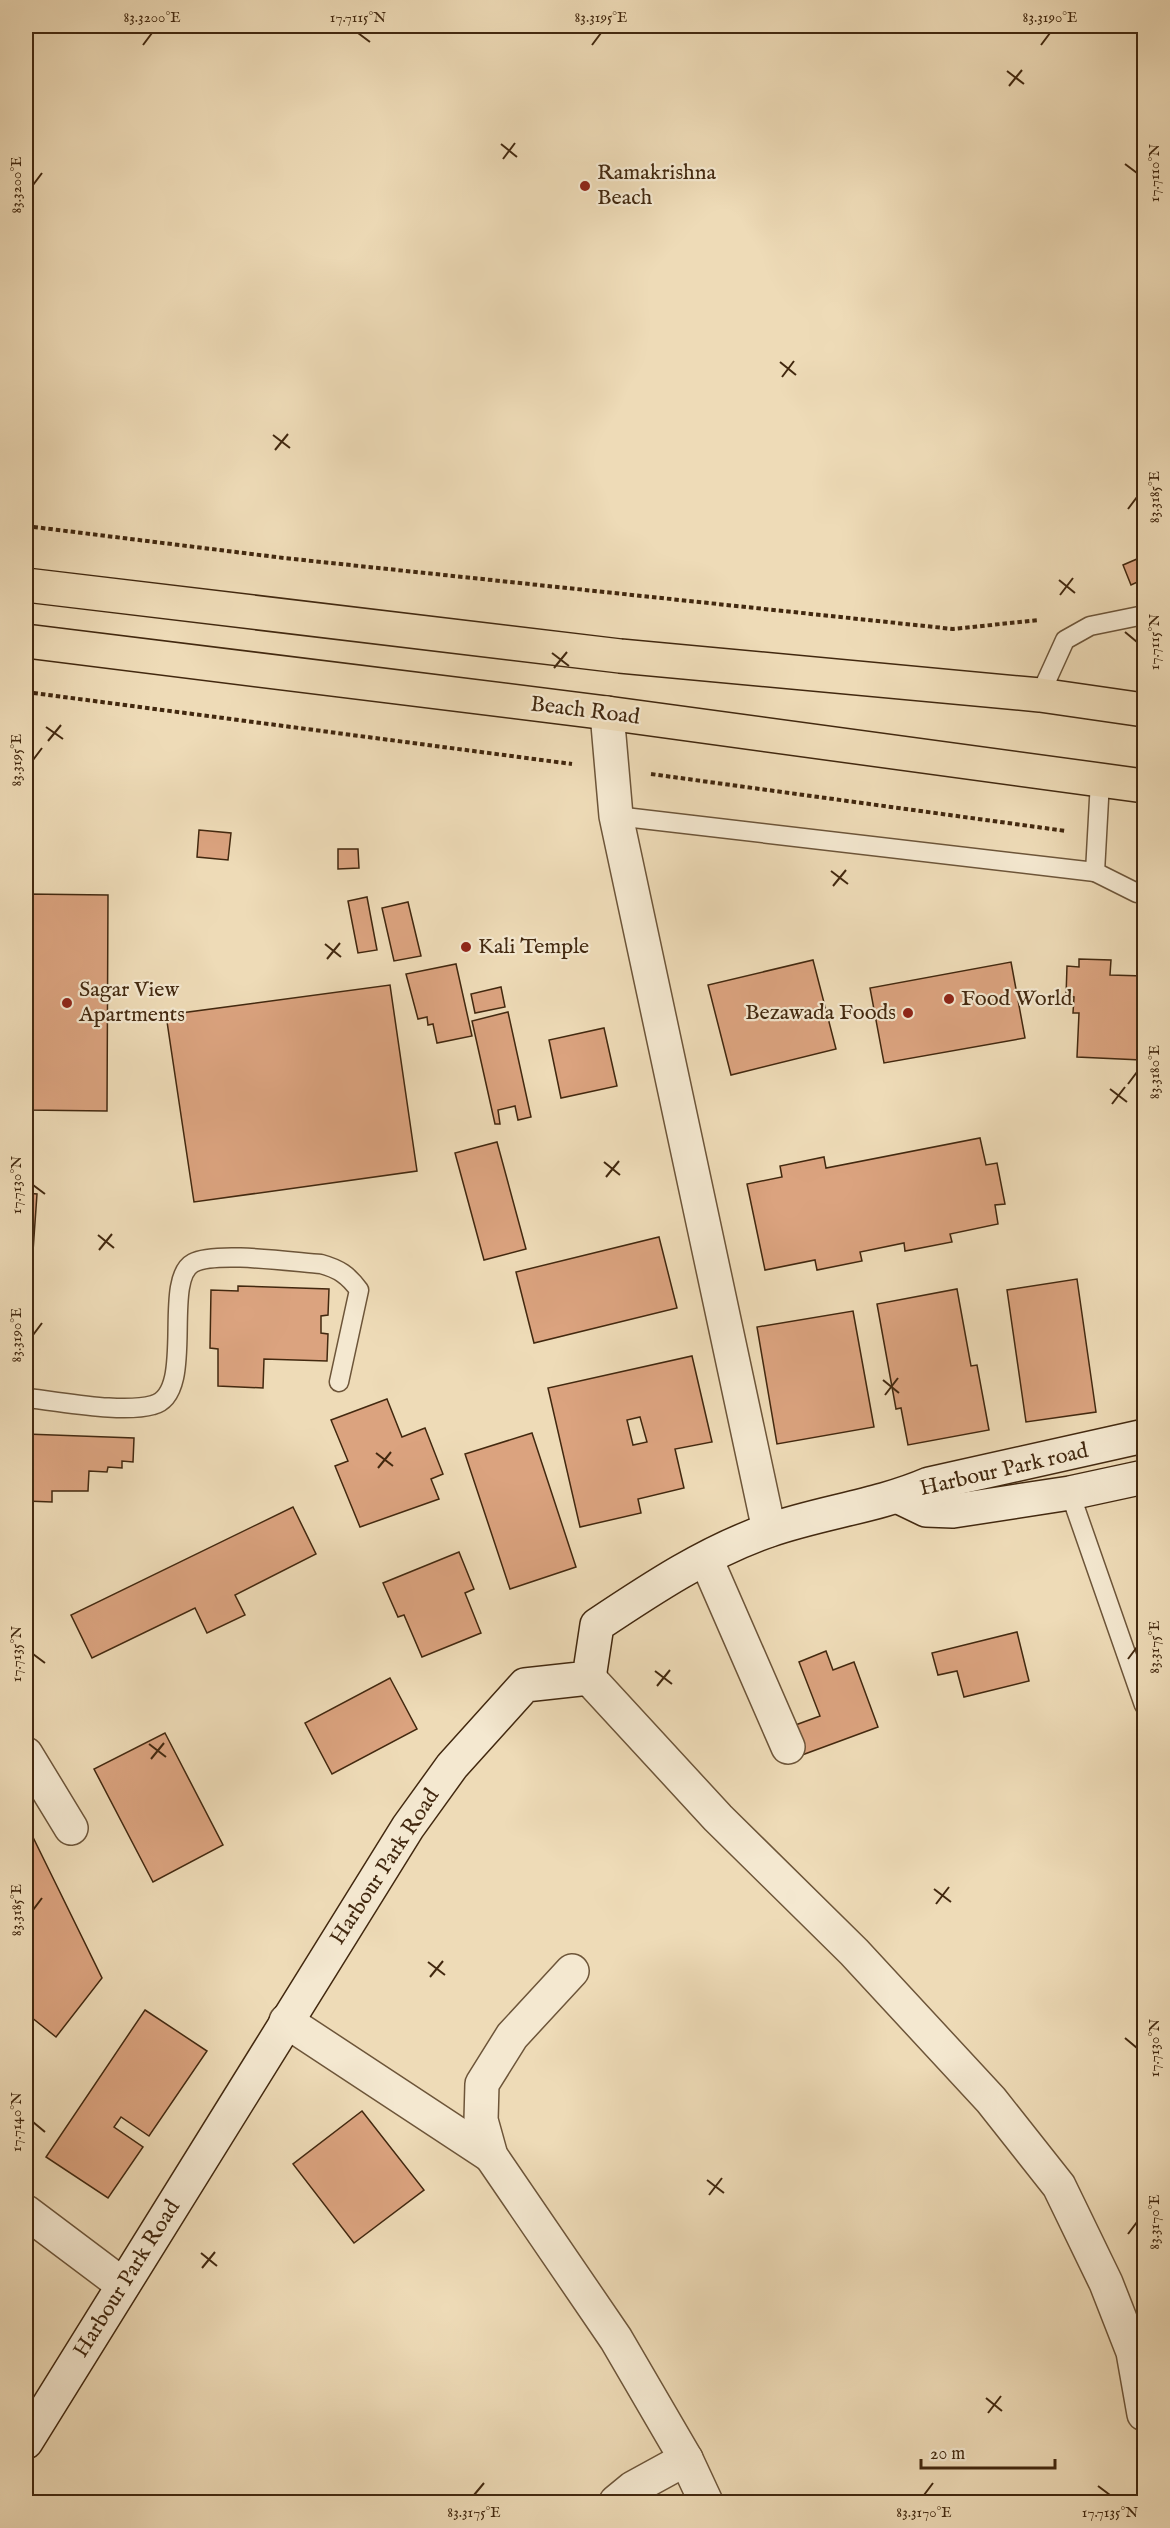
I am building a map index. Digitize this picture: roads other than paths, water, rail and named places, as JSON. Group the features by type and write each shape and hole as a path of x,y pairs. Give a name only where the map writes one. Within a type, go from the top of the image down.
{"main road":[{"path":"26,585 620,656 1040,695 1144,710"},
{"name":"Beach Road","path":"26,641 607,713 1144,786"}],"street":[{"path":"607,713 616,816 769,1530"},
{"name":"Harbour Park road","path":"899,1497 929,1484 1144,1436"},
{"name":"Harbour Park road","path":"899,1497 926,1510 953,1511 1070,1493 1144,1477"},
{"name":"Harbour Park Road","path":"26,2442 408,1827 452,1766 481,1732 525,1685 589,1678 597,1625 662,1582 769,1530 899,1497"},
{"path":"706,1559 788,1747"},
{"path":"589,1678 718,1818 870,1969 991,2100 1059,2186 1106,2283 1133,2352 1144,2414"},
{"path":"26,1754 71,1828"},
{"path":"572,1971 512,2036 482,2084 482,2120 491,2156 616,2339 686,2459 706,2502"},
{"path":"286,2021 491,2156"},
{"path":"26,2212 123,2285"},
{"path":"616,2502 633,2488 686,2459"}],"lane":[{"path":"1040,695 1065,640 1090,626 1144,615"},
{"path":"1095,872 1100,781"},
{"path":"616,816 1095,872 1137,893"},
{"path":"26,1398 136,1408 157,1404 168,1392 175,1377 181,1276 192,1263 212,1258 321,1264 338,1268 350,1278 359,1290 339,1382"},
{"path":"1070,1493 1144,1705"}],"place":[{"name":"Ramakrishna Beach","path":"585,186"},
{"name":"Kali Temple","path":"466,947"},
{"name":"Food World","path":"949,999"},
{"name":"Sagar View Apartments","path":"67,1003"},
{"name":"Bezawada Foods","path":"908,1013"}]}
